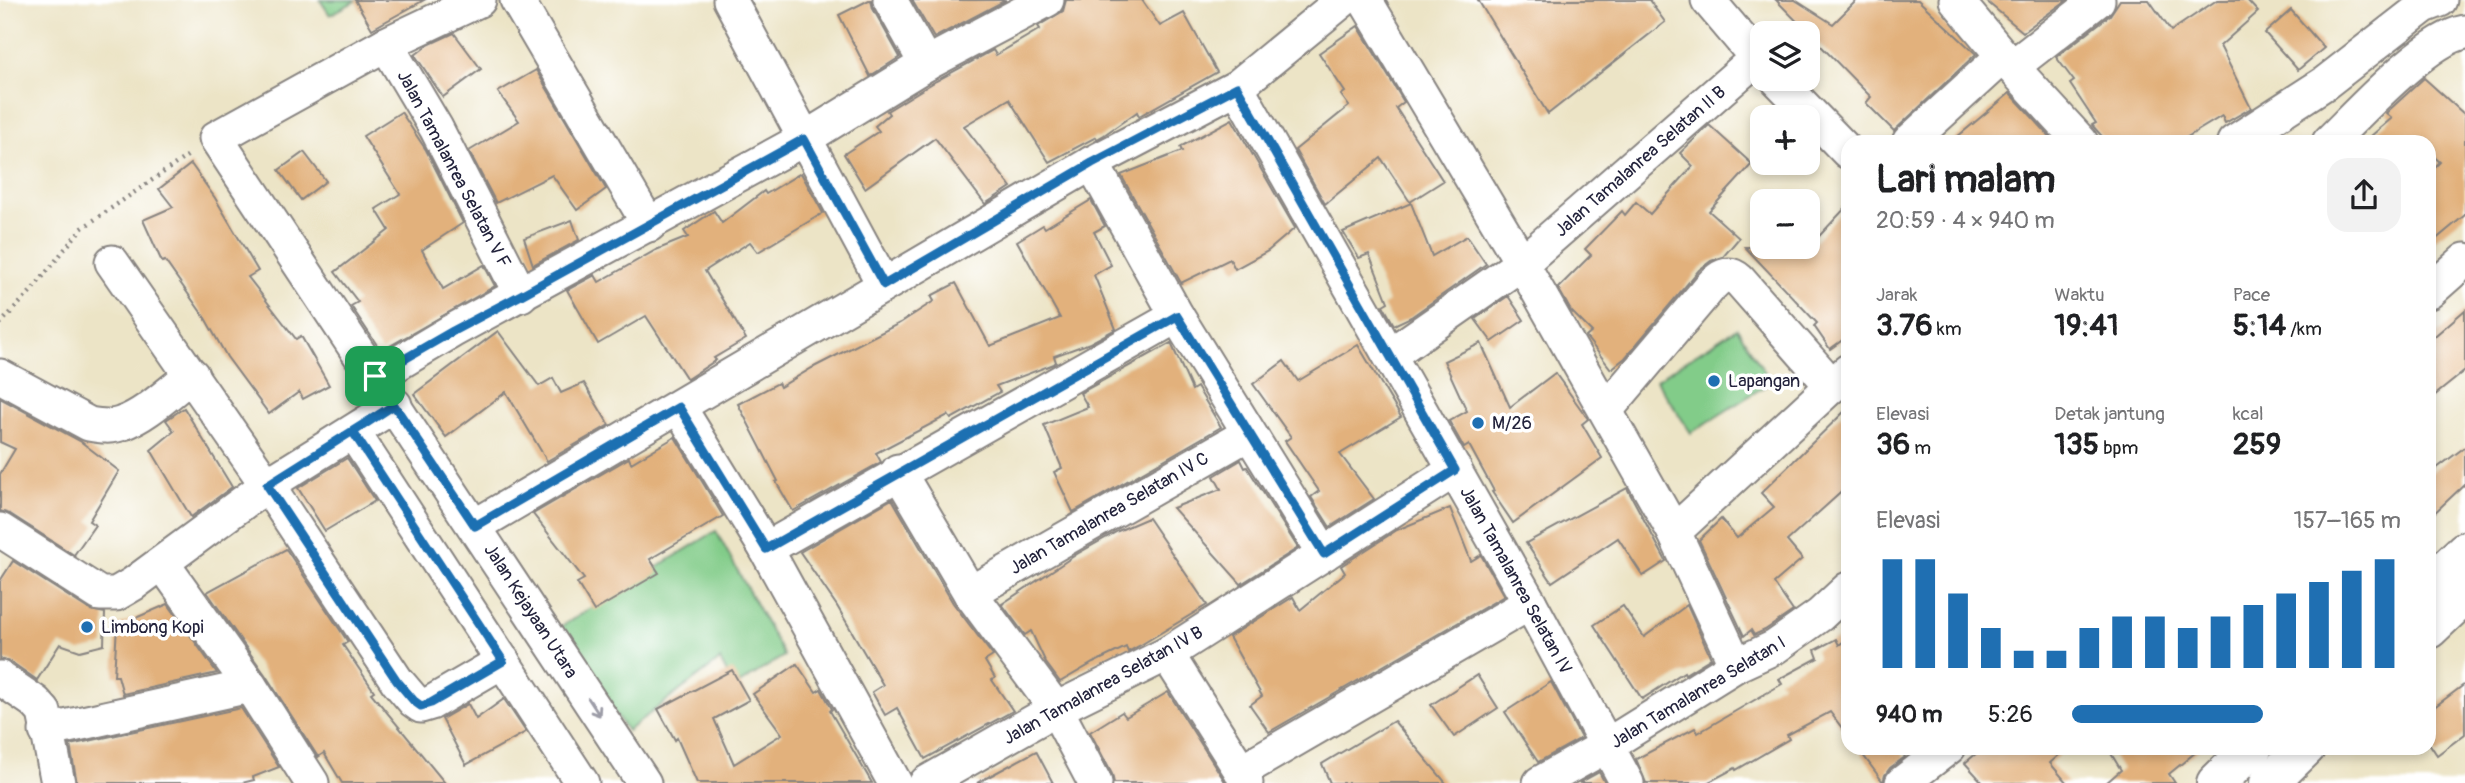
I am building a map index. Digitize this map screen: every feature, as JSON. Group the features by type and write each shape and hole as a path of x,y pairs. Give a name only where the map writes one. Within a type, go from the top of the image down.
{"main road":[{"path":"2436,578 2465,551"},
{"path":"2436,622 2465,595"},
{"path":"2216,783 2245,755"},
{"path":"2269,783 2298,755"}],"street":[{"path":"216,138 386,44 479,0"},
{"path":"517,0 649,225"},
{"path":"730,0 884,285"},
{"path":"890,0 926,64"},
{"path":"375,376 804,139 926,64 1047,0"},
{"path":"475,526 1092,163 1237,87 1343,0"},
{"path":"1366,0 1522,263 1674,532 1736,665"},
{"path":"1707,0 1750,50"},
{"path":"1956,0 2075,135"},
{"path":"1917,135 2007,61 2098,0"},
{"path":"2245,135 2325,83 2424,6 2440,0 2458,13 2465,22"},
{"path":"2336,135 2421,56 2442,42 2465,32"},
{"name":"Jalan Tamalanrea Selatan V F","path":"386,44 436,128 521,295"},
{"name":"Jalan Tamalanrea Selatan II B","path":"1390,355 1522,263 1750,79"},
{"name":"Jalan Tamalanrea Selatan IV","path":"1237,87 1530,603 1627,783"},
{"path":"1788,91 1841,145"},
{"name":"Jalan Kejayaan Utara","path":"216,138 644,783"},
{"path":"1092,163 1177,316 1324,554"},
{"path":"2436,286 2465,260"},
{"path":"112,262 192,374 397,681 414,701 421,706 431,703 503,661"},
{"path":"1606,410 1710,287 1718,278 1726,275 1734,276 1840,378 1674,532"},
{"path":"766,549 898,471 1177,316"},
{"path":"0,376 89,424 104,426 122,424 140,414 192,374"},
{"path":"0,530 100,593 116,594 163,564 267,485 394,405"},
{"path":"679,407 766,549 895,783"},
{"path":"353,432 580,782"},
{"name":"Jalan Tamalanrea Selatan IV C","path":"970,593 1248,434"},
{"name":"Jalan Tamalanrea Selatan IV B","path":"926,783 1056,709 1167,654 1455,470"},
{"path":"898,471 970,593 1056,709 1095,783"},
{"path":"163,564 250,686 305,782"},
{"name":"Jalan Tamalanrea Selatan I","path":"1540,783 1606,746 1736,665 1775,647 1798,632 1841,595"},
{"path":"1167,654 1243,777 1530,603"},
{"path":"0,678 35,702 44,712 58,783"},
{"path":"47,731 250,686"},
{"path":"1902,783 1939,755"}],"path":[{"path":"0,324 32,290 81,229 216,138"}],"green space":[{"path":"320,0 357,0 330,15"},
{"name":"Lapangan","path":"1737,328 1771,382 1691,433 1656,380"},
{"path":"716,531 784,656 734,687 720,660 627,731 557,629"}],"building":[{"path":"355,0 424,0 372,29"},
{"path":"869,0 900,57 870,76 839,15"},
{"path":"912,0 1006,0 934,38"},
{"path":"1066,0 1142,0 1160,26 1184,13 1217,72 1139,116 1137,112 1097,139 1096,137 1049,162 1009,99 964,126 1011,187 985,204 935,138 865,188 844,154 879,131 875,126 889,114 887,111 993,50 996,55 1040,29 1038,26 1063,11"},
{"path":"1478,0 1649,0 1665,22 1548,114"},
{"path":"1776,0 1795,0 1833,24 1857,0 1918,0 1976,54 1894,131 1866,103 1871,97 1820,45 1820,21 1797,21"},
{"path":"1985,0 2067,0 2023,32"},
{"path":"2120,0 2149,0 2171,31 2217,0 2247,0 2258,12 2220,46 2251,108 2225,123 2222,116 2191,135 2101,135 2092,125 2096,123 2070,84 2074,81 2056,57 2110,15"},
{"path":"2291,10 2324,48 2298,70 2265,33"},
{"path":"1358,26 1404,102 1396,108 1443,181 1410,202 1381,158 1325,204 1295,150 1349,106 1341,95 1345,92 1319,53"},
{"path":"454,33 481,69 443,97 415,55 428,45"},
{"path":"536,70 606,189 577,210 552,175 496,203 469,151 519,121 498,92"},
{"path":"2424,78 2465,115 2465,215 2436,239 2436,166 2440,162 2436,158 2436,135 2372,135 2392,118 2386,113"},
{"path":"2010,93 2049,135 1959,135"},
{"path":"401,112 426,150 463,223 422,250 443,289 484,265 495,286 381,351 351,306 358,302 335,272 389,230 376,209 400,194 363,136"},
{"path":"1232,119 1295,228 1268,251 1235,269 1230,259 1181,283 1121,175 1182,151 1180,147"},
{"path":"1709,125 1750,162 1750,166 1709,211 1739,238 1723,257 1711,261 1699,270 1625,358 1611,369 1586,337 1592,332 1571,311 1558,288 1591,255 1585,249 1622,211 1625,215 1636,202 1650,214 1693,166 1680,153"},
{"path":"304,152 326,181 301,200 279,170"},
{"path":"191,164 215,198 258,271 248,277 296,339 301,336 329,385 303,399 299,392 269,414 227,357 205,318 165,261 162,262 143,220 173,207 159,189"},
{"path":"801,173 823,213 758,252 750,242 705,271 746,339 714,358 716,360 687,379 646,316 598,344 567,290 595,275 599,282 656,250 688,237 684,231 714,211 722,223 764,191 766,194"},
{"path":"1091,200 1105,226 1094,232 1111,265 1094,275 1116,329 1090,343 1054,356 1054,364 996,386 1000,392 951,419 948,415 876,453 881,462 793,511 738,404 778,383 780,387 900,323 934,301 931,296 956,283 990,346 1060,318 1017,241 1043,225 1045,228"},
{"path":"1411,203 1432,256 1467,236 1486,264 1411,317 1394,325 1383,305 1388,302 1369,254 1359,258 1343,232"},
{"path":"1841,213 1841,341 1830,349 1814,326 1817,323 1756,259 1820,259 1820,235"},
{"path":"572,220 579,240 533,265 524,238"},
{"path":"1508,296 1524,320 1492,342 1475,319"},
{"path":"2465,310 2465,371 2436,394 2436,335"},
{"path":"498,331 539,386 553,378 561,393 584,383 609,425 547,461 506,392 446,437 414,394"},
{"path":"1171,343 1192,390 1197,387 1221,427 1073,512 1054,472 1062,468 1044,425 1088,407 1080,393"},
{"path":"1481,343 1510,407 1555,373 1588,419 1582,424 1602,458 1513,523 1492,492 1494,491 1469,445 1464,448 1449,421 1467,411 1444,361"},
{"path":"1358,345 1401,417 1340,454 1374,499 1330,527 1311,497 1319,491 1285,441 1291,437 1253,384 1284,361 1298,381"},
{"path":"0,398 80,441 119,471 89,521 95,525 74,555 10,514 0,511 0,474 15,449 0,442"},
{"path":"184,408 232,487 191,517 151,450 174,431 166,420"},
{"path":"1841,415 1841,492 1787,541 1802,559 1774,583 1793,611 1765,630 1754,635 1751,630 1744,636 1699,540 1721,519 1737,538 1774,507 1761,493"},
{"path":"675,437 723,516 650,559 659,573 594,611 577,583 584,579 533,514 629,458 631,463"},
{"path":"2465,447 2465,484 2436,511 2436,469"},
{"path":"347,458 375,501 325,531 298,488"},
{"path":"1241,460 1298,548 1241,584 1173,508 1221,489 1214,476"},
{"path":"1627,488 1666,561 1643,576 1618,538 1552,582 1526,543"},
{"path":"892,499 953,603 993,656 985,661 995,678 992,680 1013,711 925,759 897,708 885,715 872,692 883,685 837,606 800,552"},
{"path":"1450,508 1471,561 1481,555 1504,596 1269,732 1250,705 1262,696 1229,637 1293,597 1300,610 1345,573 1341,566 1397,530"},
{"path":"1148,518 1207,605 1128,652 1126,647 1060,682 1046,663 1031,631 1025,635 1002,604 1077,554"},
{"path":"286,549 348,642 343,645 374,691 371,693 445,783 342,783 324,753 318,757 207,592"},
{"path":"13,561 90,610 105,613 104,645 80,651 60,644 37,680 11,662 0,659 0,581"},
{"path":"168,604 217,673 123,694 118,676 114,676 117,626"},
{"path":"1687,605 1711,658 1642,699 1594,625 1623,606 1644,637"},
{"path":"1836,639 1839,645 1841,643 1841,727 1830,712 1787,735 1789,739 1736,770 1735,768 1707,783 1646,783 1636,759 1695,728 1698,733 1782,684 1779,679 1818,658 1815,650"},
{"path":"797,664 816,692 821,689 832,709 830,711 872,783 697,783 677,738 675,740 658,709 732,670 749,700 714,719 734,764 782,734 753,694"},
{"path":"1477,675 1498,708 1454,737 1431,705"},
{"path":"1551,682 1581,738 1538,762 1505,712"},
{"path":"2465,684 2465,734 2437,755 2436,754 2436,706"},
{"path":"1168,692 1225,783 1114,783 1090,732 1122,712 1126,717"},
{"path":"504,699 526,732 466,765 442,719 468,704 476,719"},
{"path":"241,708 279,767 253,777 254,780 242,783 77,783 70,745"},
{"path":"1394,721 1446,783 1330,783 1322,764"},
{"path":"1036,751 1053,783 977,783 1014,763"},
{"path":"1863,755 1904,755 1905,757 1890,768 1883,782"},
{"path":"1974,755 2059,755 2050,763 2067,783 1983,783 1965,763"},
{"path":"2112,755 2192,755 2169,774 2175,783 2106,783 2121,770"},
{"path":"1599,772 1605,783 1579,783"}],"place":[{"name":"Lapangan","path":"1714,381"},
{"name":"M/26","path":"1478,423"},
{"name":"Limbong Kopi","path":"87,627"}],"route":[{"path":"375,376 394,405 267,485 397,681 421,706 431,703 503,661 353,432 394,405 475,526 679,407 766,549 898,471 1177,316 1324,554 1455,470 1237,87 1092,163 884,285 804,139 375,376"}]}
